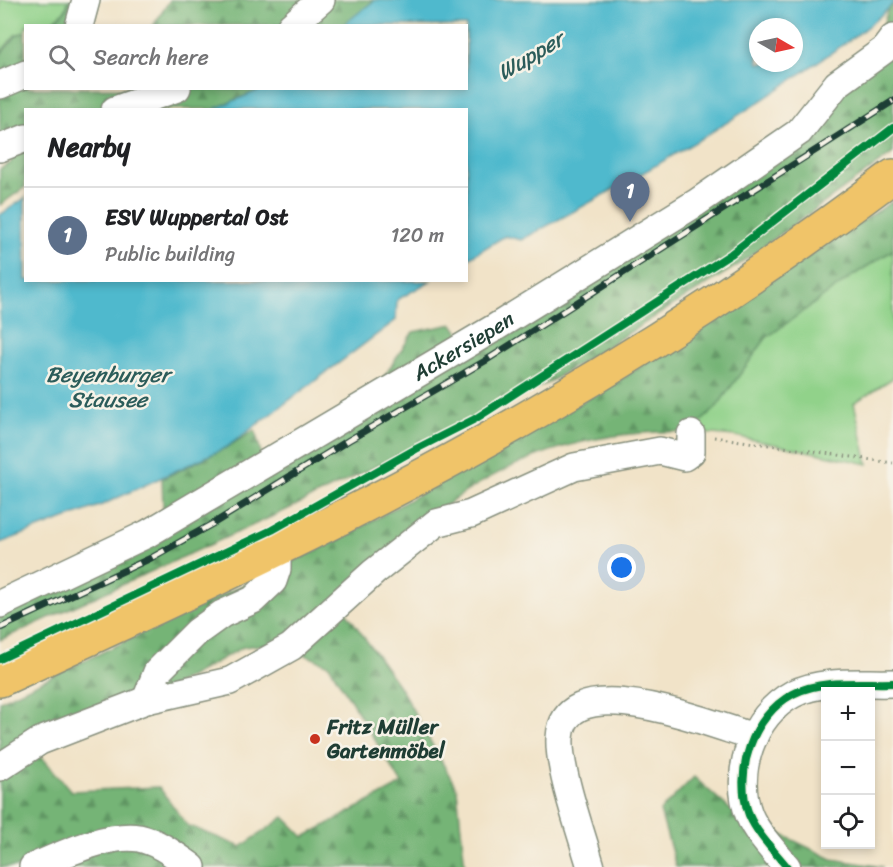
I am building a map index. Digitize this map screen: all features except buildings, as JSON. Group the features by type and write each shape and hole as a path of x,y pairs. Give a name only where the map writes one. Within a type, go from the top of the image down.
{"main road":[{"path":"0,680 277,549 475,447 607,370 738,287 893,176"}],"street":[{"path":"80,24 87,0"},
{"path":"293,24 321,0"},
{"name":"Ackersiepen","path":"0,604 147,534 496,327 696,203 799,132 837,84 884,50 893,38"},
{"path":"0,85 24,75"},
{"path":"121,108 171,90"},
{"path":"0,148 24,139"},
{"path":"0,766 40,741 146,700 230,681 291,647 374,572 436,523 471,514 574,467 660,451 684,457 691,452 691,434"},
{"path":"146,700 157,672 197,632 222,614 253,600 273,581 277,569 277,549"},
{"path":"787,867 755,826 747,806 743,770 754,737 764,721 792,694 833,684 893,683"},
{"path":"591,867 560,750 562,724 574,709 595,702 636,704 754,737"},
{"path":"33,867 85,846 127,837 156,844 192,867"}],"path":[{"path":"691,434 893,463"}],"green space":[{"path":"0,0 68,0 66,9 52,23 24,24 24,32 15,35 0,53"},
{"path":"69,0 77,0 74,24 49,24 66,10"},
{"path":"170,0 216,2 375,0 344,24 154,24"},
{"path":"893,4 893,153 735,267 551,381 282,512 0,640 0,609 164,533 162,479 227,447 255,430 264,465 368,402 413,332 453,324 464,340 798,142 875,52 888,9"},
{"path":"24,32 24,90 260,90 216,108 24,108 24,188 0,205 0,169 11,163 18,141 0,148 0,55 17,35"},
{"path":"893,201 893,250 855,274 766,338 715,409 689,432 652,432 583,442 518,463 458,497 417,528 344,609 401,689 457,789 465,867 0,867 0,701 340,539 617,382","holes":["278,643 329,665 402,784 304,837 284,817 241,847 187,825 159,787 71,791 28,741 63,717 164,691 243,647"]},
{"path":"893,250 893,378 854,403 868,464 735,436 689,432 715,409 766,338 855,274"},
{"path":"694,777 731,810 832,859 883,867 676,867 660,811"}],"water":[{"name":"Wupper","path":"375,0 893,0 893,4 871,23 803,72 803,18 749,18 749,72 803,72 697,141 627,182 521,240 505,236 468,258 468,108 216,108 260,90 468,90 468,24 344,24"},
{"name":"Beyenburger Stausee","path":"24,199 24,282 428,282 397,300 396,320 227,447 102,505 0,543 0,215"}],"railway":[{"path":"0,628 151,558 214,523 349,440 485,361 893,101"}],"cycle path":[{"path":"0,659 272,530 416,449 475,419 731,254 893,128"},
{"path":"787,867 756,829 745,799 743,781 745,764 757,731 779,704 804,689 842,683 893,683"}],"place":[{"name":"ESV Wuppertal Ost","path":"630,222"},
{"name":"Fritz Müller Gartenmöbel","path":"315,739"}]}
